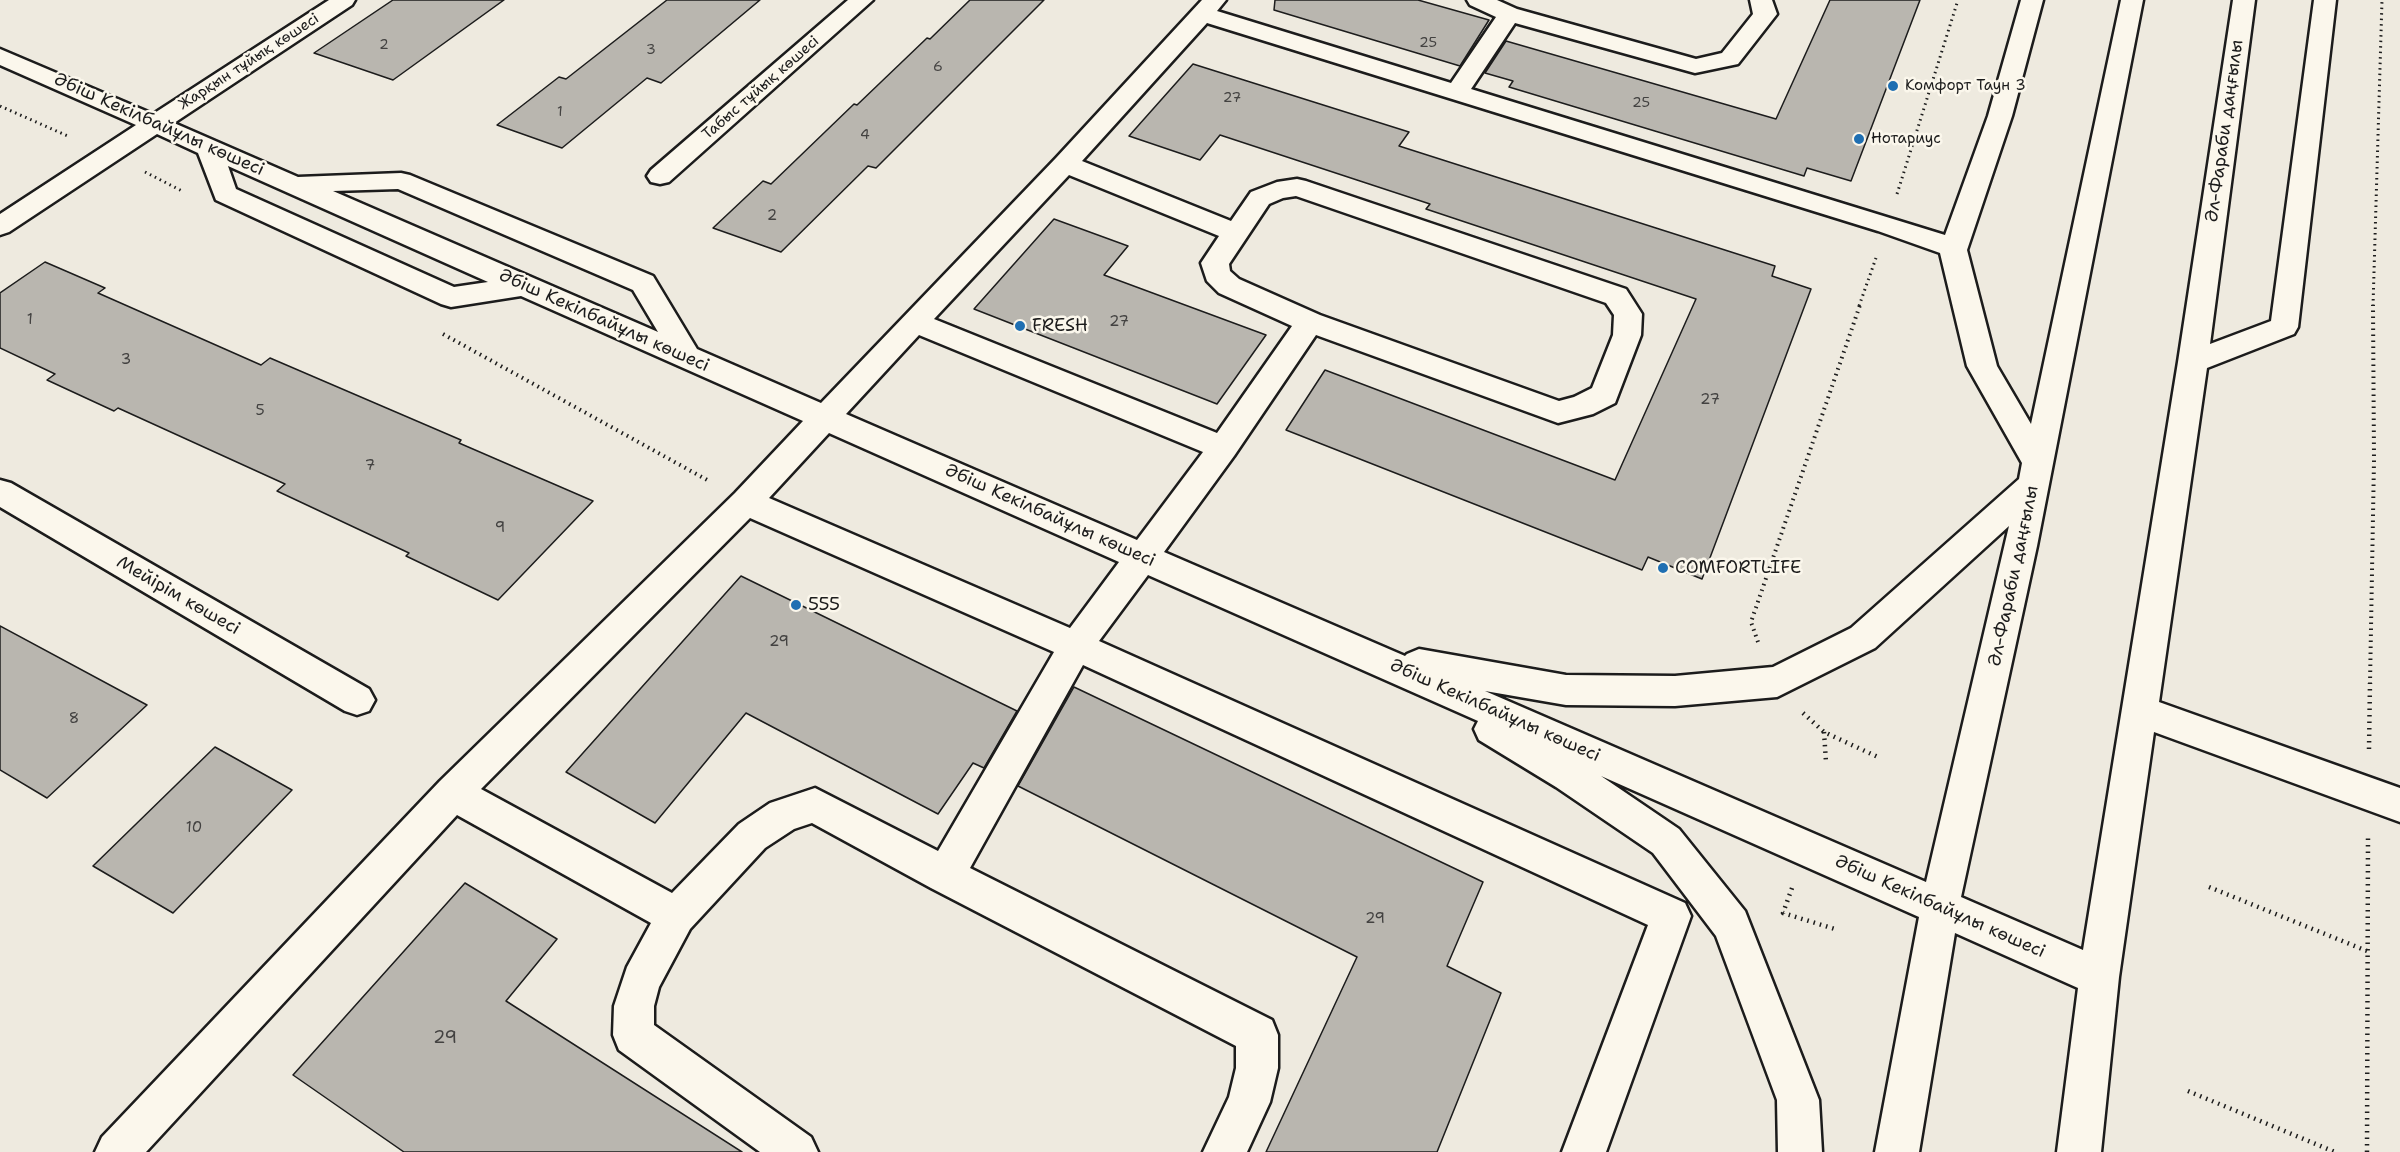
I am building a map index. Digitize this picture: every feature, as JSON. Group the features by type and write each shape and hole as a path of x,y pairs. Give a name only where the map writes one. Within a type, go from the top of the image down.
{"street":[{"name":"Жарқын тұйық көшесі","path":"0,226 344,0"},
{"name":"Табыс тұйық көшесі","path":"660,176 862,0"},
{"path":"1478,0 1509,14 1695,66 1730,59 1765,14 1761,0"},
{"path":"1367,655 1566,690 1675,691 1777,682 1863,638 2036,474 1982,366 1953,248 2000,116 2032,0"},
{"name":"Әл-Фараби даңғылы","path":"1897,1152 1940,906 2036,474 2132,0"},
{"name":"Әл-Фараби даңғылы","path":"2079,1152 2099,977 2193,362 2244,0"},
{"path":"2193,362 2284,327 2325,0"},
{"path":"117,1152 453,793 746,502 1065,164 1208,7 1456,93 1887,225 1953,248"},
{"path":"1456,93 1509,14"},
{"name":"Әбіш Кекілбайұлы көшесі","path":"0,56 2099,977"},
{"path":"209,147 225,194 451,297 525,286"},
{"path":"1065,164 1236,233"},
{"path":"295,185 401,181 643,283 687,357"},
{"path":"1298,187 1616,296 1628,314 1628,335 1604,395 1582,406 1558,412 1310,322 1229,286 1217,274 1215,263 1236,233 1260,198 1276,190 1298,187"},
{"path":"914,322 1223,448"},
{"path":"945,875 1076,646 1223,448 1310,322"},
{"name":"Мейірім көшесі","path":"0,492 357,700"},
{"path":"746,502 1076,646 1671,916 1584,1152"},
{"path":"1367,655 1569,775 1666,841 1731,924 1797,1100 1800,1152"},
{"path":"2139,711 2400,805"},
{"path":"453,793 676,916"},
{"path":"796,1152 634,1035 634,1006 640,981 676,916 752,836 783,815 815,805 945,875 1257,1035 1257,1068 1249,1102 1225,1152"}],"path":[{"path":"1758,643 1751,622 1887,225 1959,0"},
{"path":"2372,357 2382,0"},
{"path":"1799,710 1824,732 1880,758"},
{"path":"1824,732 1826,762"},
{"path":"1792,887 1783,913 1838,930"},
{"path":"2209,887 2367,951"},
{"path":"2188,1091 2335,1152"}],"building":[{"path":"393,0 504,0 393,80 314,53"},
{"path":"667,0 760,0 661,83 647,78 562,148 497,125 559,77 566,79"},
{"path":"970,0 1044,0 876,168 868,166 781,252 713,228 763,181 771,184 854,104 857,105"},
{"path":"1275,0 1418,0 1489,20 1460,66 1274,10"},
{"path":"1830,0 1920,0 1851,181 1807,168 1804,176 1509,87 1513,81 1485,73 1506,41 1776,119"},
{"path":"1193,64 1409,132 1399,146 1775,266 1772,276 1811,289 1702,579 1648,557 1642,570 1286,430 1325,370 1615,480 1696,299 1426,209 1430,204 1220,135 1200,160 1129,136"},
{"path":"1054,219 1128,246 1104,275 1266,335 1217,404 974,309"},
{"path":"45,262 105,288 98,293 261,365 270,358 461,440 459,443 593,501 498,600 406,556 409,553 277,491 285,484 118,408 114,411 47,380 55,374 0,348 0,293"},
{"path":"741,576 1017,711 984,768 973,763 938,814 746,713 655,823 566,772"},
{"path":"0,626 147,705 47,798 0,770"},
{"path":"1074,687 1483,882 1447,966 1501,993 1437,1152 1266,1152 1357,957 1018,786"},
{"path":"215,747 292,790 173,913 93,866"},
{"path":"465,883 557,939 506,1001 742,1152 404,1152 293,1075"}],"place":[{"name":"Комфорт Таун 3","path":"1893,86"},
{"name":"Нотариус","path":"1859,139"},
{"name":"FRESH","path":"1020,326"},
{"name":"COMFORTLIFE","path":"1663,568"},
{"name":"555","path":"796,605"}]}
